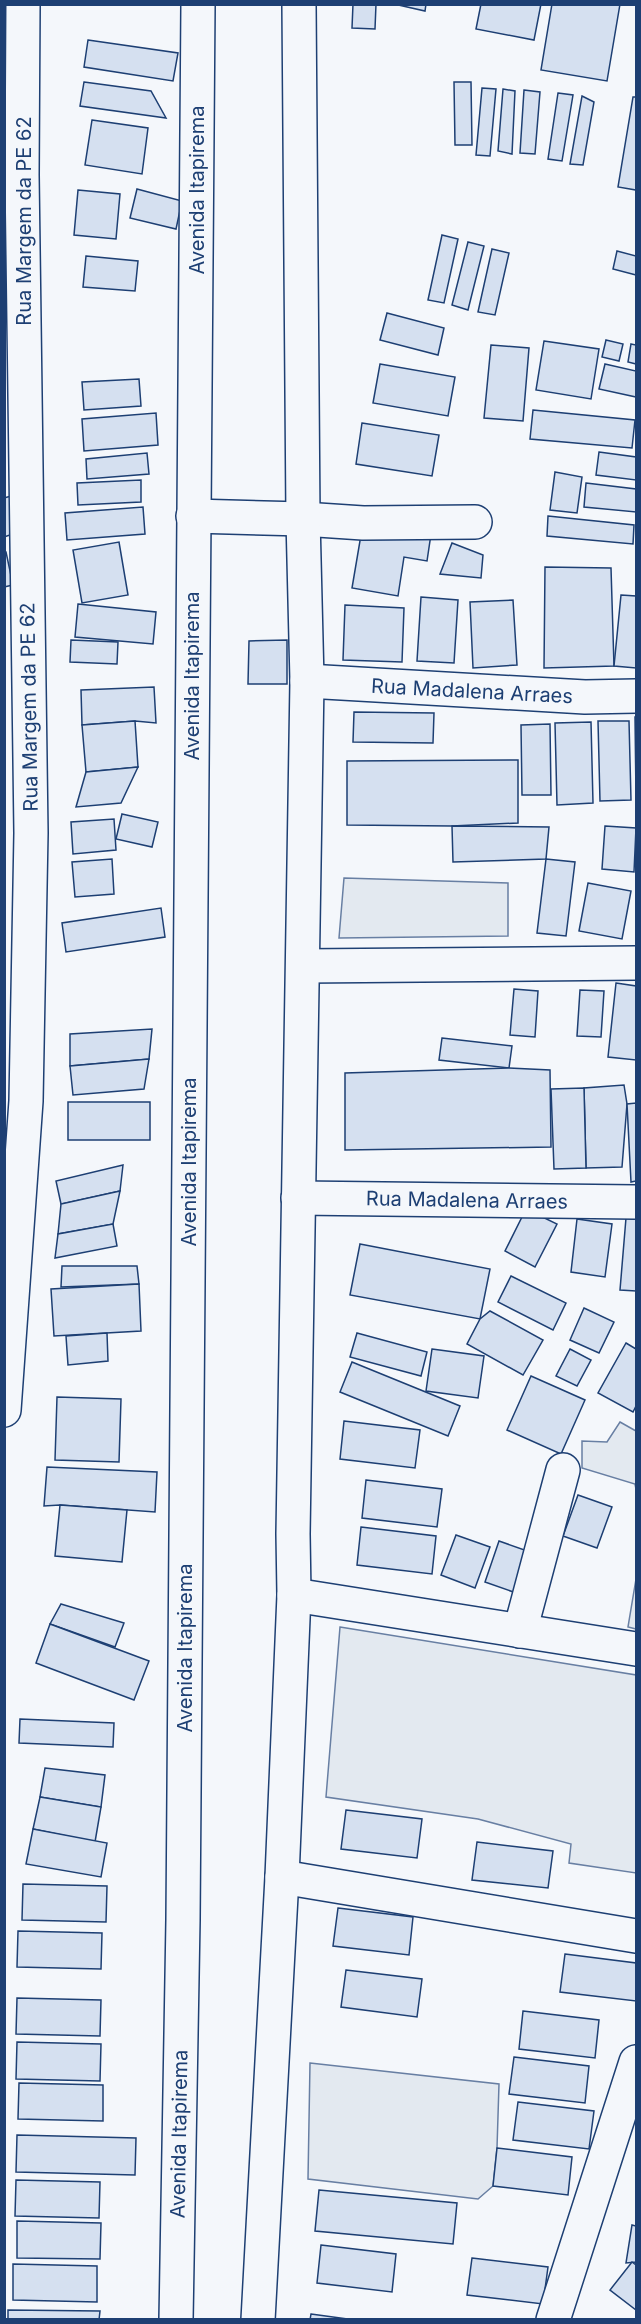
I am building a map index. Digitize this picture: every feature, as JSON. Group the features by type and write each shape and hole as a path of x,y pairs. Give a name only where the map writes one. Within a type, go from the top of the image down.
{"street":[{"name":"Rua Margem da PE 62","path":"4,1410 15,1107 31,833 15,440 22,175 14,62 23,4"},
{"name":"Avenida Itapirema","path":"176,2319 183,1908 198,4"},
{"path":"258,2319 282,1876 294,1595 293,1534 307,681 303,519 299,4"},
{"path":"193,516 363,523 475,522"},
{"name":"Rua Madalena Arraes","path":"307,681 585,697 636,696"},
{"path":"4,853 31,833"},
{"path":"304,966 636,963"},
{"name":"Rua Madalena Arraes","path":"298,1198 636,1202"},
{"path":"520,1631 563,1470"},
{"path":"294,1595 636,1649"},
{"path":"282,1876 636,1936"},
{"path":"553,2319 636,2062"}],"shaded area":[{"path":"344,878 508,883 508,936 339,938"},
{"path":"620,1422 636,1431 636,1489 635,1484 582,1468 582,1441 607,1442"},
{"path":"636,1579 636,1629 628,1627"},
{"path":"340,1627 636,1675 636,1873 569,1863 571,1844 478,1819 326,1797"},
{"path":"310,2063 499,2084 493,2186 478,2199 308,2179"}],"building":[{"path":"353,4 376,4 375,29 352,28"},
{"path":"394,4 426,4 425,11"},
{"path":"481,4 541,4 534,40 476,29"},
{"path":"552,4 620,4 607,81 541,70"},
{"path":"88,40 178,53 173,81 84,67"},
{"path":"84,82 151,91 166,118 80,106"},
{"path":"454,82 471,82 472,145 455,145"},
{"path":"482,88 496,89 490,156 476,155"},
{"path":"503,89 515,91 512,154 498,151"},
{"path":"524,90 540,92 535,154 520,153"},
{"path":"558,93 573,95 562,161 548,159"},
{"path":"582,96 594,102 583,165 570,164"},
{"path":"633,97 636,97 636,190 618,187"},
{"path":"92,120 148,128 142,174 85,165"},
{"path":"137,189 182,201 176,229 130,218"},
{"path":"78,190 120,194 116,239 74,235"},
{"path":"442,235 458,239 444,303 428,300"},
{"path":"468,242 484,246 468,310 452,305"},
{"path":"492,249 509,253 495,315 478,312"},
{"path":"617,251 636,256 636,275 613,269"},
{"path":"86,256 138,261 135,291 83,287"},
{"path":"387,313 444,328 438,355 380,340"},
{"path":"606,340 623,344 619,361 602,357"},
{"path":"544,341 599,349 591,399 536,390"},
{"path":"631,344 636,345 636,364 628,362"},
{"path":"491,345 529,348 523,421 484,418"},
{"path":"380,364 455,377 448,416 373,403"},
{"path":"605,364 636,371 636,397 599,389"},
{"path":"139,379 141,406 84,410 82,382"},
{"path":"533,410 635,420 632,448 530,439"},
{"path":"156,413 158,445 84,451 82,419"},
{"path":"362,423 439,435 432,476 356,464"},
{"path":"599,452 636,457 636,480 596,475"},
{"path":"147,453 149,474 87,479 86,459"},
{"path":"555,472 582,477 577,513 550,510"},
{"path":"141,480 141,502 78,505 77,483"},
{"path":"586,483 636,489 636,512 584,507"},
{"path":"11,496 22,531 4,537 4,498"},
{"path":"143,507 145,534 67,540 65,513"},
{"path":"548,516 634,525 633,544 547,536"},
{"path":"363,523 431,534 427,561 404,557 398,596 352,588"},
{"path":"119,542 128,595 82,603 73,550"},
{"path":"452,543 483,555 481,578 440,574"},
{"path":"4,552 6,552 13,585 4,587"},
{"path":"545,567 611,568 614,666 544,668"},
{"path":"621,595 636,596 636,668 614,666"},
{"path":"421,597 458,600 454,663 417,661"},
{"path":"513,600 517,665 473,668 470,602"},
{"path":"78,604 156,612 153,644 75,637"},
{"path":"345,605 404,608 402,662 343,660"},
{"path":"71,640 118,642 117,664 70,662"},
{"path":"287,640 287,684 248,684 249,641"},
{"path":"154,687 156,723 135,721 82,725 81,690"},
{"path":"354,712 434,713 433,743 353,742"},
{"path":"635,717 636,717 636,796"},
{"path":"135,721 138,767 86,772 82,725"},
{"path":"598,721 629,721 631,800 600,801"},
{"path":"591,722 593,803 557,805 555,723"},
{"path":"550,724 551,795 522,795 521,725"},
{"path":"518,760 518,823 452,826 347,825 347,761"},
{"path":"138,767 121,803 76,807 86,772"},
{"path":"122,814 158,822 152,847 116,839"},
{"path":"114,819 116,850 73,854 71,822"},
{"path":"452,826 549,827 546,859 453,862"},
{"path":"605,826 636,828 634,872 602,869"},
{"path":"112,859 114,894 75,897 72,862"},
{"path":"546,859 575,862 566,936 537,933"},
{"path":"588,883 631,891 622,939 579,931"},
{"path":"161,908 165,937 66,952 62,923"},
{"path":"616,983 636,986 636,1060 608,1057"},
{"path":"514,989 538,991 535,1037 510,1035"},
{"path":"580,990 604,991 601,1037 577,1036"},
{"path":"152,1029 149,1059 70,1066 70,1034"},
{"path":"442,1038 512,1046 509,1068 439,1060"},
{"path":"149,1059 144,1089 73,1095 70,1066"},
{"path":"509,1068 550,1070 551,1147 345,1150 345,1073"},
{"path":"624,1085 627,1104 622,1167 586,1168 584,1088"},
{"path":"584,1088 586,1168 554,1169 551,1089"},
{"path":"68,1102 150,1102 150,1140 68,1140"},
{"path":"636,1103 636,1181 631,1182 627,1104"},
{"path":"123,1165 120,1191 61,1204 56,1181"},
{"path":"120,1191 113,1224 58,1234 61,1204"},
{"path":"526,1209 557,1224 535,1267 505,1251"},
{"path":"626,1218 636,1219 636,1291 620,1290"},
{"path":"577,1219 612,1224 605,1277 571,1272"},
{"path":"113,1224 117,1246 55,1258 58,1234"},
{"path":"360,1244 490,1269 480,1319 350,1295"},
{"path":"62,1266 137,1266 139,1284 61,1287"},
{"path":"511,1276 566,1303 553,1330 498,1302"},
{"path":"139,1284 141,1331 54,1336 51,1289"},
{"path":"584,1308 614,1322 599,1353 570,1340"},
{"path":"490,1311 543,1340 523,1375 467,1344 480,1319"},
{"path":"107,1333 108,1361 68,1365 66,1336"},
{"path":"357,1333 427,1352 421,1376 350,1357"},
{"path":"626,1343 636,1349 636,1406 633,1412 598,1393"},
{"path":"432,1349 484,1356 478,1398 426,1391"},
{"path":"570,1349 591,1360 577,1386 556,1376"},
{"path":"352,1362 460,1406 448,1436 340,1392"},
{"path":"531,1376 585,1400 561,1454 507,1430"},
{"path":"57,1397 121,1399 119,1462 55,1460"},
{"path":"344,1421 420,1430 415,1468 340,1459"},
{"path":"47,1467 157,1472 155,1512 60,1505 44,1506"},
{"path":"366,1480 442,1489 437,1527 362,1518"},
{"path":"578,1495 612,1507 597,1548 563,1536"},
{"path":"60,1505 127,1510 122,1562 55,1556"},
{"path":"361,1527 436,1536 432,1574 357,1565"},
{"path":"456,1535 490,1547 475,1588 441,1575"},
{"path":"499,1541 533,1553 519,1594 485,1582"},
{"path":"61,1604 124,1623 115,1647 50,1624"},
{"path":"50,1624 149,1661 134,1700 36,1663"},
{"path":"20,1719 114,1723 113,1747 19,1743"},
{"path":"45,1768 105,1775 101,1807 40,1797"},
{"path":"40,1797 101,1807 95,1842 33,1829"},
{"path":"346,1810 422,1819 417,1858 341,1849"},
{"path":"33,1829 107,1843 101,1877 26,1864"},
{"path":"477,1842 553,1851 548,1888 472,1880"},
{"path":"23,1884 107,1886 106,1922 22,1920"},
{"path":"338,1908 413,1917 409,1955 333,1946"},
{"path":"18,1931 102,1933 101,1969 17,1967"},
{"path":"565,1954 636,1963 636,2001 560,1992"},
{"path":"346,1970 422,1979 417,2017 341,2007"},
{"path":"17,1998 101,2000 100,2036 16,2034"},
{"path":"523,2011 599,2020 595,2058 519,2049"},
{"path":"17,2042 101,2044 100,2081 16,2079"},
{"path":"514,2057 589,2066 585,2103 509,2094"},
{"path":"19,2083 103,2085 103,2121 18,2119"},
{"path":"518,2102 594,2111 589,2149 513,2140"},
{"path":"17,2135 136,2138 135,2175 16,2172"},
{"path":"497,2148 572,2157 568,2195 493,2186"},
{"path":"16,2180 100,2182 99,2218 15,2216"},
{"path":"319,2190 457,2203 453,2244 315,2231"},
{"path":"17,2221 101,2223 100,2259 17,2258"},
{"path":"632,2225 636,2226 636,2262 626,2263"},
{"path":"321,2245 396,2254 392,2292 317,2283"},
{"path":"472,2258 548,2267 543,2304 467,2295"},
{"path":"632,2262 636,2265 636,2310 610,2290"},
{"path":"13,2264 97,2266 97,2302 13,2300"},
{"path":"8,2310 100,2311 99,2320 8,2320"},
{"path":"311,2314 355,2320 310,2320"}]}
